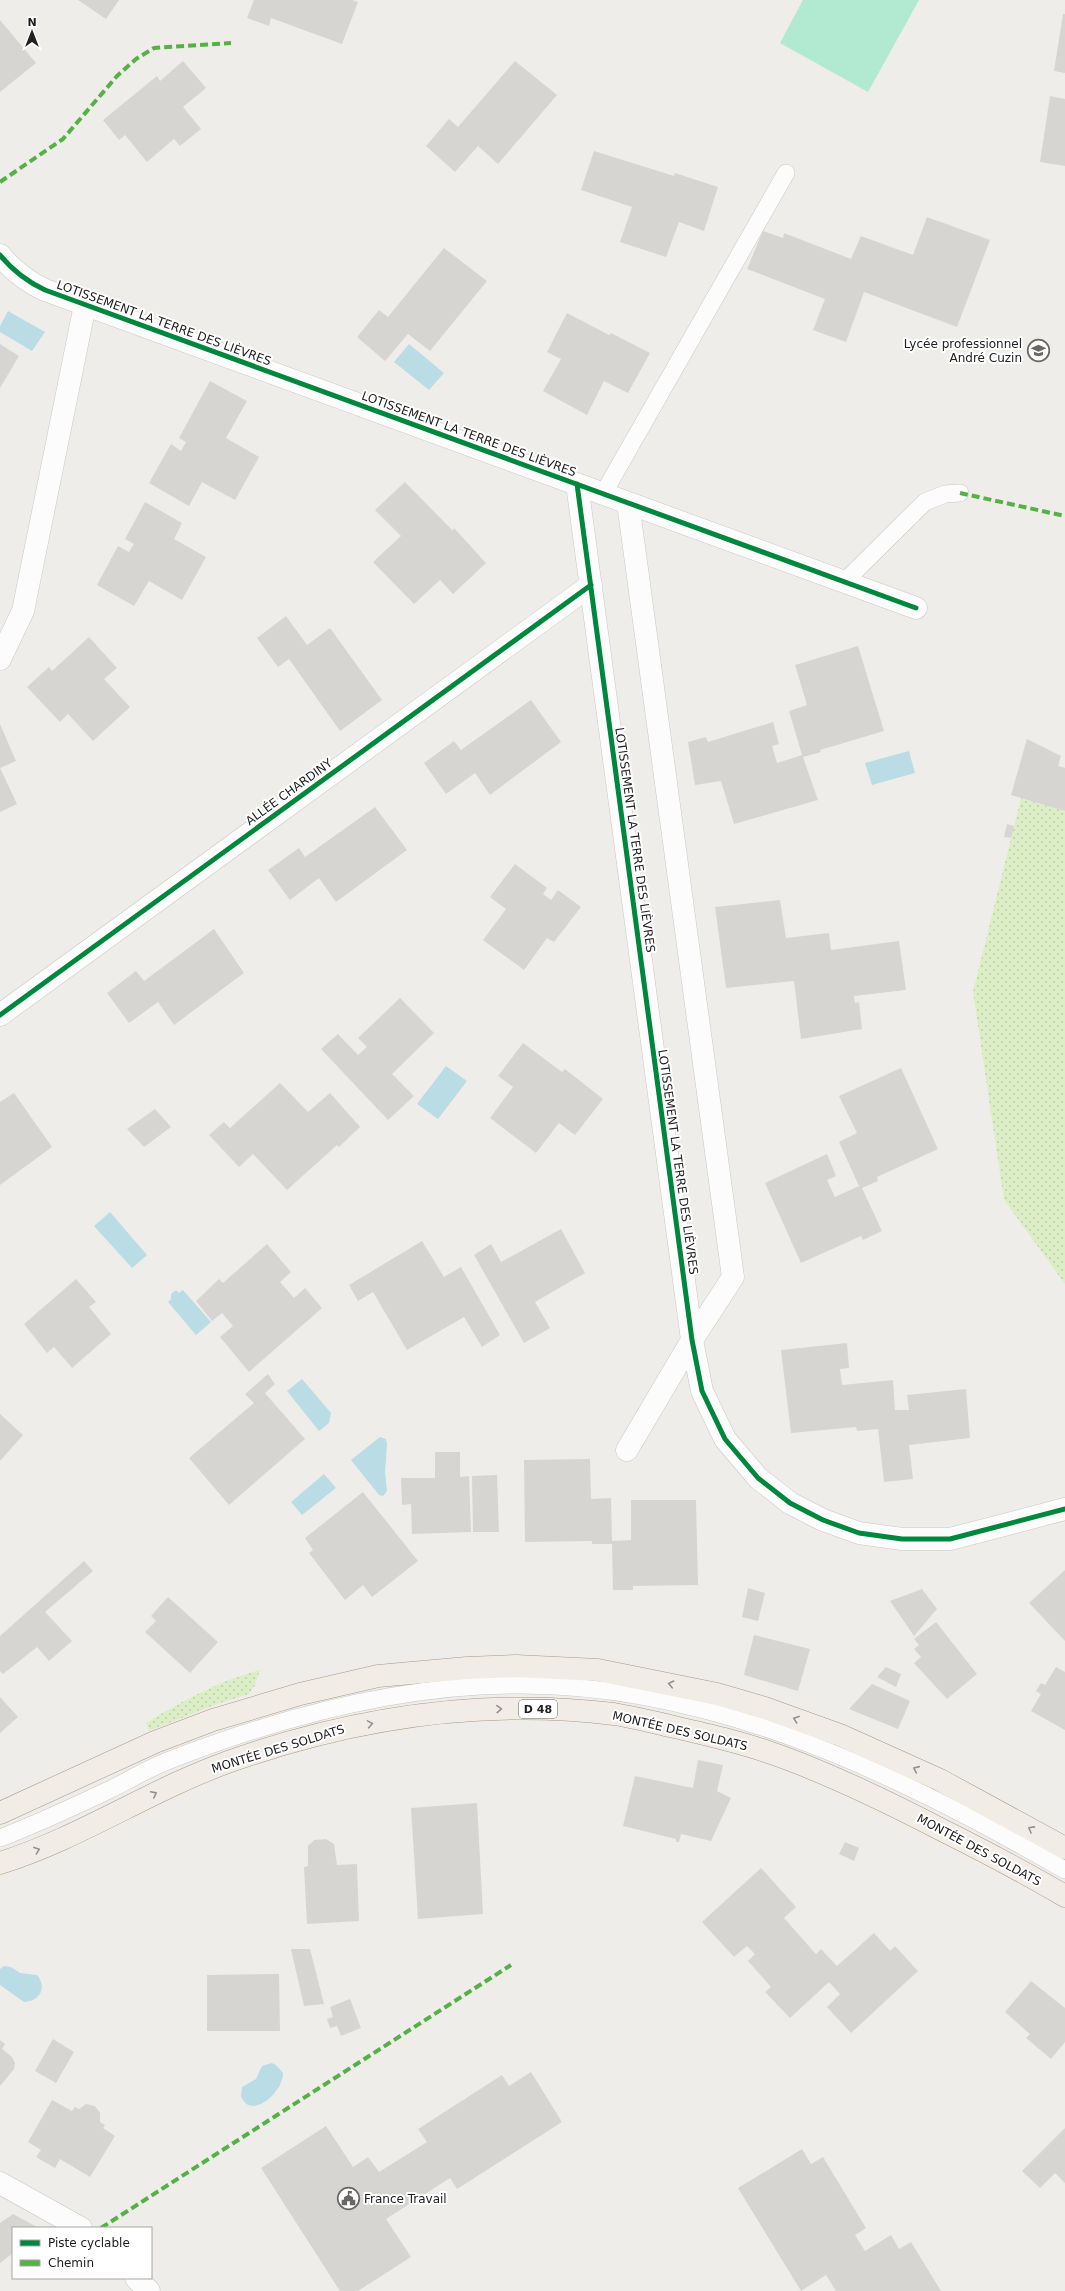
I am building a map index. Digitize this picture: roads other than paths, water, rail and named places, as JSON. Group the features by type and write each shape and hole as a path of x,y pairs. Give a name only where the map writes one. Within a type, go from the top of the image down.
{"main road":[{"path":"0,1812 155,1742 213,1720 300,1694 378,1676 467,1668 516,1666 598,1670 717,1694 765,1708 840,1735 940,1780 1065,1848"},
{"name":"MONTÉE DES SOLDATS","path":"0,1863 56,1843 179,1781 230,1762 323,1733 424,1714 514,1708 616,1714 701,1733 772,1753 884,1800 1010,1864 1065,1896"}],"street":[{"name":"LOTISSEMENT LA TERRE DES LIÈVRES","path":"0,255 12,269 26,281 85,305 577,484 692,1340 702,1391 725,1439 758,1478 790,1503 823,1520 859,1533 895,1538 950,1539 1065,1509"},
{"path":"0,659 23,611 85,305"},
{"path":"577,484 916,608"},
{"path":"627,1450 692,1340 733,1277 628,503"},
{"name":"ALLÉE CHARDINY","path":"0,1015 590,585"},
{"path":"0,2183 79,2227"},
{"path":"137,2279 149,2291"}],"lane":[{"path":"603,494 786,173"},
{"path":"844,582 925,502 945,494 960,493"},
{"path":"0,1838 46,1820 168,1760 316,1712 366,1701 423,1693 479,1686 515,1685 577,1688 620,1693 703,1711 779,1733 893,1779 1020,1844 1065,1870"}],"water":[{"path":"8,311 45,332 32,351 0,332 0,326"},
{"path":"409,344 444,373 429,390 394,362"},
{"path":"909,751 915,773 872,785 865,763"},
{"path":"446,1066 467,1081 438,1119 417,1104"},
{"path":"110,1212 147,1255 132,1268 94,1226"},
{"path":"176,1290 179,1293 183,1290 211,1322 196,1335 168,1302 171,1299 171,1294"},
{"path":"302,1379 331,1413 329,1423 319,1431 287,1391"},
{"path":"380,1437 386,1439 387,1444 385,1472 387,1491 383,1496 379,1495 351,1460"},
{"path":"324,1474 336,1488 302,1515 291,1502"},
{"path":"4,1966 11,1967 20,1973 37,1975 42,1985 42,1989 38,1997 34,2000 24,2002 0,1985 0,1969"},
{"path":"272,2063 276,2065 283,2073 282,2080 278,2088 273,2095 259,2105 252,2106 246,2103 241,2096 242,2087 256,2079 262,2066"}],"place":[{"name":"Lycée professionnel André Cuzin","path":"1038,351"},
{"name":"France Travail","path":"349,2199"}]}
